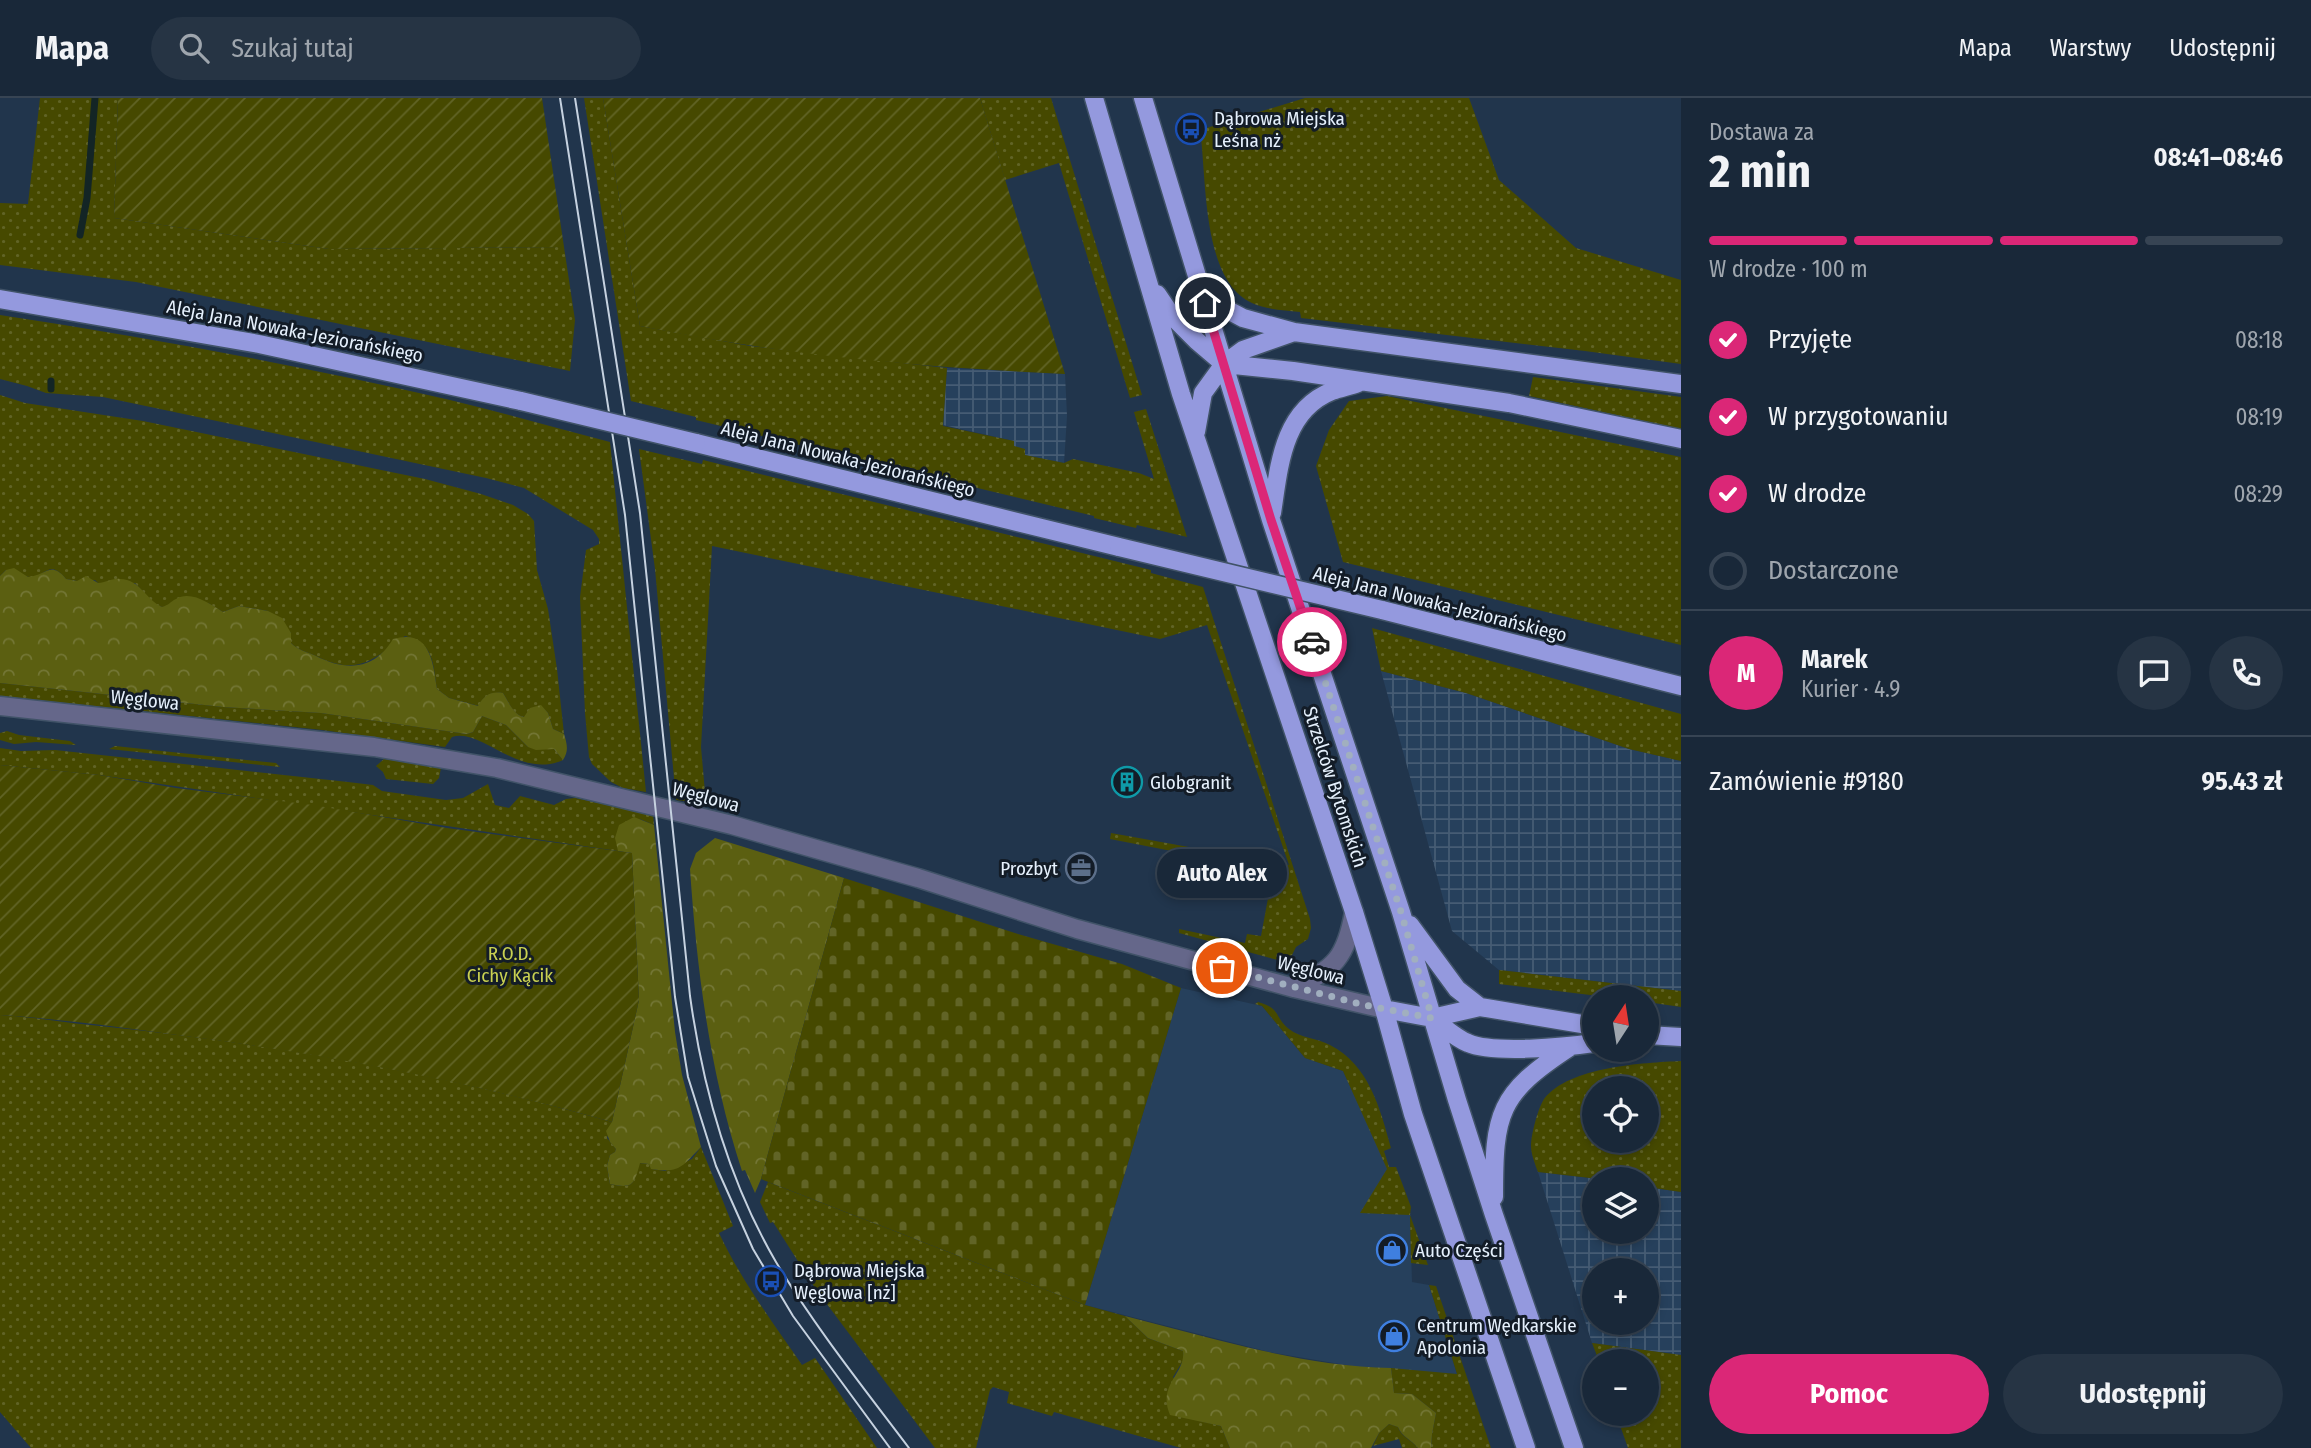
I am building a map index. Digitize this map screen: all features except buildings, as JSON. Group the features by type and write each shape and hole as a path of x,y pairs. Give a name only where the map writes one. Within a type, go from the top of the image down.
{"main road":[{"name":"Strzelców Bytomskich","path":"1094,98 1195,436 1354,912 1413,1114 1526,1448"},
{"name":"Strzelców Bytomskich","path":"1143,98 1271,520 1401,912 1494,1215 1574,1448"},
{"path":"1146,279 1172,316 1224,364 1509,403 1681,439"},
{"path":"1199,283 1224,308 1243,318 1294,332 1681,384"},
{"name":"Aleja Jana Nowaka-Jeziorańskiego","path":"0,299 259,344 521,401 1382,610 1681,686"},
{"path":"1195,436 1203,393 1224,364 1243,350 1294,332"},
{"path":"1271,520 1279,468 1291,428 1300,415 1330,391 1363,382"},
{"path":"1401,912 1457,989 1480,1007"},
{"path":"1384,1009 1432,1018 1480,1007 1582,1024"},
{"path":"1432,1018 1468,1043 1491,1049 1582,1044"},
{"path":"1659,1036 1681,1037"},
{"path":"1494,1215 1495,1142 1504,1109 1517,1088 1537,1068 1570,1046"}],"street":[{"name":"Węglowa","path":"0,706 374,747 497,768 732,825 918,878 1077,929 1294,988 1384,1009"},
{"path":"1294,988 1330,968 1349,936 1354,912"}],"shaded area":[{"path":"947,368 1065,374 1067,416 1064,463 1024,455 1013,446 1014,441 943,425"},
{"path":"1381,671 1466,693 1629,749 1681,761 1681,991 1659,988 1659,985 1629,985 1499,970 1452,931"},
{"path":"1181,988 1262,1006 1305,1058 1343,1071 1410,1215 1412,1282 1429,1285 1457,1374 1363,1368 1269,1352 1085,1305"},
{"path":"1538,1172 1582,1177 1582,1244 1659,1244 1659,1189 1681,1192 1681,1355 1659,1352 1659,1349 1592,1343 1589,1335 1659,1335 1659,1258 1582,1258 1582,1311"}],"green space":[{"path":"40,98 118,98 114,218 329,249 564,247 575,320 570,371 136,282 0,265 0,203 28,204"},
{"path":"118,98 542,98 564,247 329,249 114,218"},
{"path":"584,98 603,98 640,326 750,346 947,368 943,426 1014,441 1014,446 1025,449 1025,455 1064,463 1073,459 1139,473 1154,479 1134,412 1146,409 1187,537 1094,518 696,420 696,417 631,401"},
{"path":"603,98 980,98 1065,374 851,358 745,345 640,326"},
{"path":"980,98 1051,98 1142,395 1130,398 1059,163 1005,180"},
{"path":"1305,98 1469,98 1499,180 1576,248 1681,280 1681,364 1301,318 1300,312 1258,305 1235,291 1223,273 1215,251 1206,199 1200,130"},
{"path":"0,315 282,364 450,400 610,442 646,792 623,788 611,782 592,764 589,757 580,597 586,550 599,544 593,530 524,488 486,478 103,397 46,393 0,379"},
{"path":"1533,377 1681,397 1681,429 1529,396"},
{"path":"0,395 25,403 143,421 425,479 481,494 513,505 528,514 534,521 537,570 548,609 564,734 553,729 548,713 541,706 525,717 521,716 512,708 503,693 488,695 479,706 449,698 437,689 433,663 427,649 415,639 405,636 373,659 364,663 343,665 303,651 291,643 291,633 268,611 239,606 223,612 208,603 162,607 154,604 135,583 77,581 66,579 51,569 34,577 6,570 0,576"},
{"path":"1387,396 1681,457 1681,645 1343,562 1316,466 1329,430 1349,401"},
{"path":"639,449 702,464 703,460 1151,570 1151,573 1203,587 1310,919 1308,939 1296,947 1290,959 1285,962 1179,933 1179,929 1245,943 1247,934 1261,936 1271,882 1268,878 1248,872 1249,866 1110,839 1111,833 1289,865 1207,625 1160,639 712,546 701,747 706,804 676,800 655,569"},
{"path":"14,568 28,577 52,570 61,573 66,579 77,581 86,576 98,583 127,580 162,607 188,596 200,599 223,612 239,606 268,611 282,618 291,633 291,643 327,661 348,666 368,662 377,657 393,639 415,638 422,643 431,658 437,689 449,698 478,706 488,695 503,693 514,711 524,717 530,708 541,705 548,713 553,729 564,734 566,754 563,760 554,749 536,750 528,747 506,725 482,716 473,732 467,734 321,713 223,707 0,683 0,576 6,570"},
{"path":"1372,628 1681,714 1681,761 1629,749 1466,693 1381,671"},
{"path":"0,683 223,707 321,713 467,734 473,732 482,716 506,725 528,747 554,749 563,760 547,764 531,763 463,736 452,737 445,747 322,730 0,696"},
{"path":"7,731 70,741 76,745 36,742 14,744 0,740 0,733"},
{"path":"115,746 276,763 280,767 109,749"},
{"path":"0,748 21,751 55,750 348,782 373,785 382,791 446,800 463,798 488,784 495,805 509,808 520,796 554,805 575,798 653,815 654,825 640,819 618,851 99,775 0,765"},
{"path":"384,759 441,768 439,778 433,784 386,779 376,766"},
{"name":"R.O.D. Cichy Kącik","path":"0,765 99,775 632,853 639,1000 612,1122 507,1094 347,1061 139,1030 0,1015"},
{"path":"634,817 654,825 675,1032 682,1075 701,1147 675,1169 651,1169 649,1164 640,1163 634,1181 624,1186 610,1184 607,1166 610,1155 616,1149 606,1131 612,1122 639,1000 632,853 618,851 615,838 619,825"},
{"path":"715,838 844,878 755,1193 745,1170 742,1171 721,1097 697,946 690,869 696,853"},
{"path":"844,878 1122,964 1181,988 1085,1305 761,1179"},
{"path":"1499,970 1629,985 1582,985 1582,994 1499,984"},
{"path":"1659,988 1681,991 1681,1007 1659,1004"},
{"path":"1258,1002 1274,1010 1284,1025 1293,1032 1330,1045 1343,1054 1364,1076 1387,1133 1391,1148 1384,1151 1389,1167 1396,1167 1411,1207 1410,1215 1360,1213 1387,1169 1343,1071 1305,1058 1262,1006 1255,1004"},
{"path":"0,1015 165,1033 359,1063 486,1089 612,1122 607,1138 616,1149 610,1155 607,1166 610,1184 631,1184 639,1163 665,1171 692,1159 701,1147 733,1226 719,1233 737,1268 802,1365 815,1358 877,1448 31,1448 0,1412"},
{"path":"1681,1061 1681,1192 1659,1189 1659,1167 1582,1167 1582,1177 1538,1172 1531,1141 1544,1099 1571,1079 1608,1068"},
{"path":"768,1182 1085,1305 1125,1316 1148,1338 1183,1351 1184,1359 1173,1377 1200,1421 1221,1426 1230,1448 1181,1448 1054,1412 1052,1416 1007,1403 1009,1392 993,1387 976,1448 935,1448 817,1291 773,1222 770,1223 760,1202"},
{"path":"1410,1215 1428,1265 1411,1263"},
{"path":"1429,1285 1436,1286 1491,1448 1431,1448 1436,1413 1412,1394 1394,1393 1391,1368 1457,1374"},
{"path":"1125,1316 1290,1356 1391,1368 1394,1393 1412,1394 1436,1413 1431,1448 1418,1448 1398,1427 1389,1424 1379,1433 1371,1448 1230,1448 1221,1426 1170,1415 1167,1395 1183,1359 1183,1351 1148,1338"},
{"path":"1592,1343 1636,1349 1594,1349"},
{"path":"1659,1352 1681,1355 1681,1448 1628,1448 1620,1426 1659,1426"},
{"path":"1389,1424 1398,1427 1418,1448 1402,1448 1399,1439 1373,1446 1379,1433"}],"waterway":[{"path":"80,235 87,198 95,98"},
{"path":"51,381 51,389"}],"tram line":[{"path":"560,98 625,515 675,997 688,1077 716,1166 753,1249 793,1316 890,1448"},
{"path":"575,98 640,513 690,996 710,1099 744,1199 776,1262 823,1333 909,1448"}],"way so far":[{"path":"1222,968 1364,1005 1432,1018 1401,912 1312,642"}],"place":[{"name":"Dąbrowa Miejska Leśna nż","path":"1191,129"},
{"name":"Globgranit","path":"1127,782"},
{"name":"Prozbyt","path":"1081,868"},
{"name":"Auto Alex","path":"1222,968"},
{"name":"Auto Części","path":"1392,1250"},
{"name":"Dąbrowa Miejska Węglowa [nż]","path":"771,1281"},
{"name":"Centrum Wędkarskie Apolonia","path":"1394,1336"}],"route":[{"path":"1205,303 1271,520 1312,642"}]}
